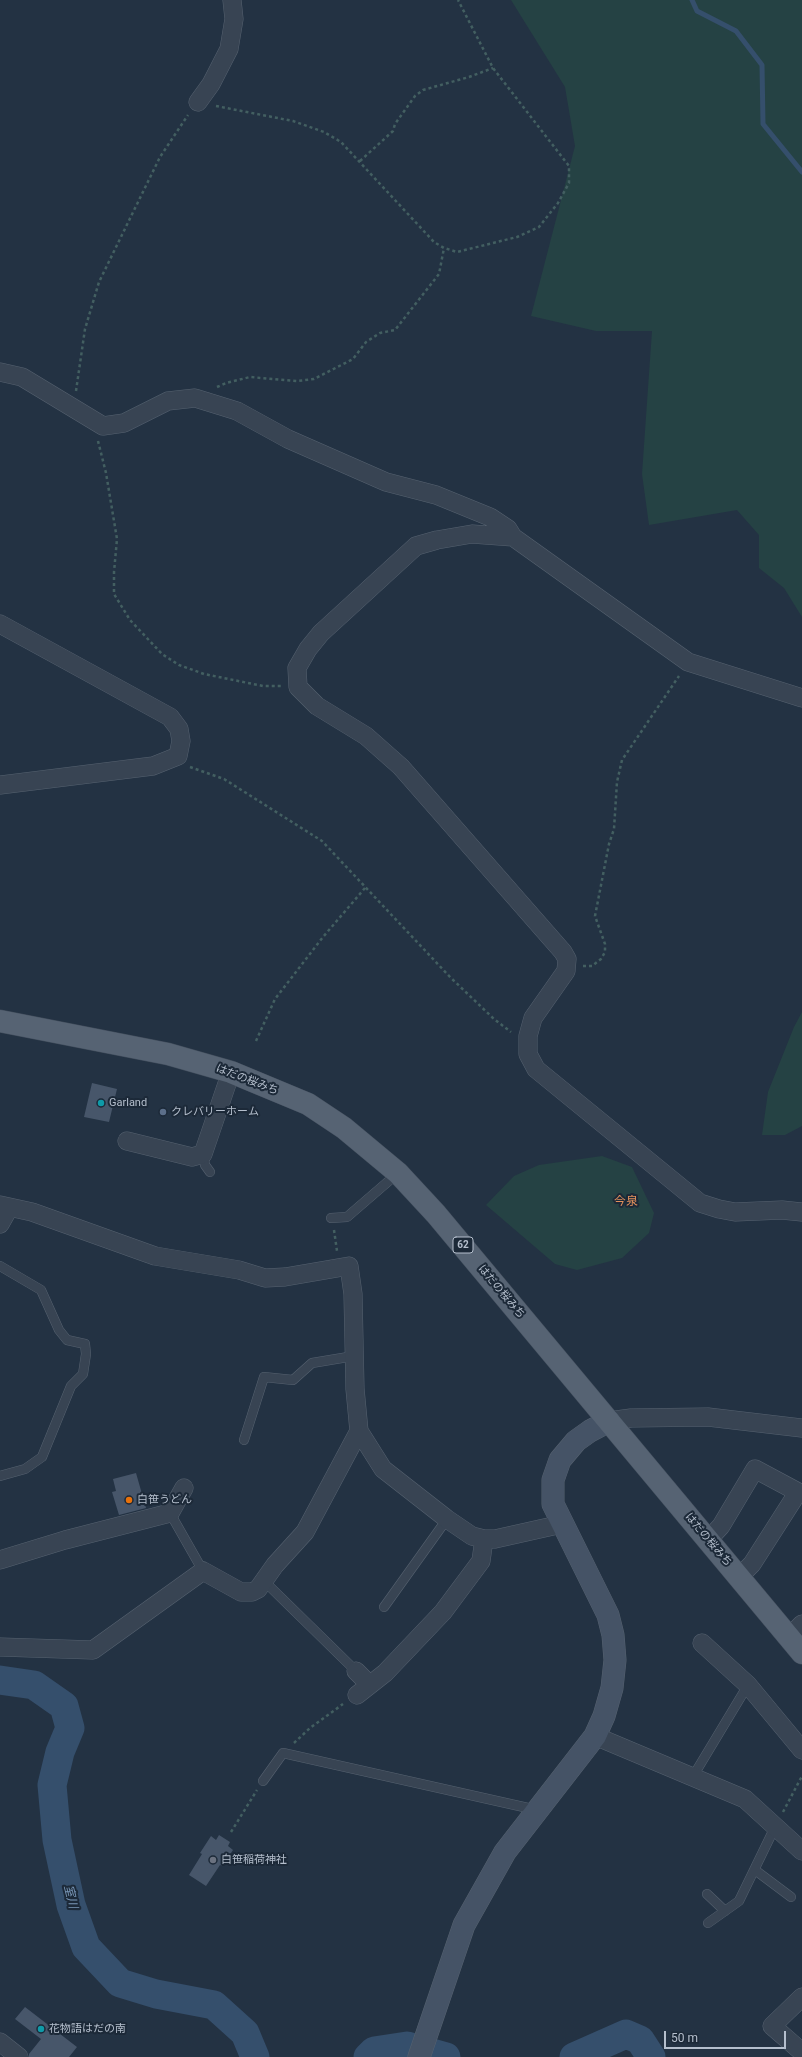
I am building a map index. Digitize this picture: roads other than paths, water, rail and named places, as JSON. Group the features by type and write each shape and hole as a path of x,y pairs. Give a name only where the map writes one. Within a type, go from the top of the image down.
{"main road":[{"name":"はだの桜みち","path":"0,1021 168,1054 230,1072 308,1104 344,1128 398,1173 436,1214 739,1577 798,1638"}],"street":[{"path":"198,102 212,84 229,49 234,19 232,0"},
{"path":"0,372 22,377 102,426 124,423 168,401 195,398 237,411 288,439 386,482 436,494 490,517 508,529 513,537 688,662 802,698"},
{"path":"513,537 472,534 437,540 416,546 321,633 308,649 297,668 298,687 317,706 366,736 401,767 564,952 568,965 566,971 533,1018 528,1045 528,1054 536,1069 700,1203 735,1212 782,1210 802,1212"},
{"path":"0,624 170,717 179,729 181,741 178,756 174,759 153,766 0,785"},
{"path":"127,1141 192,1157 203,1154 230,1072"},
{"path":"0,1224 4,1206 32,1212 155,1256 239,1270 265,1278 285,1277 349,1266 352,1294 359,1431 383,1470 446,1519 472,1536 484,1539 495,1539 562,1524"},
{"path":"420,2057 464,1925 505,1852 595,1736 604,1716 612,1688 615,1660 613,1635 608,1615 553,1504 553,1480 560,1460 576,1441 590,1431 609,1421 632,1418 708,1417 802,1428"},
{"path":"0,1646 93,1650 203,1571 241,1592 252,1592 258,1589 275,1565 305,1532 359,1431"},
{"path":"708,1540 721,1526 755,1469 798,1492 752,1564 739,1577"},
{"path":"0,1560 65,1540 170,1513 184,1488"},
{"path":"356,1671 363,1690 412,1646 443,1612 481,1561 484,1539"},
{"path":"702,1643 748,1684 802,1750"},
{"path":"595,1736 745,1799 802,1851"},
{"path":"802,1997 772,2026 802,2052"},
{"path":"0,2042 19,2057"}],"lane":[{"path":"203,1154 205,1165 210,1172"},
{"path":"332,1218 347,1216 398,1173"},
{"path":"0,1266 41,1290 59,1330 67,1340 85,1344 86,1354 83,1374 70,1386 42,1457 25,1469 0,1476"},
{"path":"244,1440 264,1377 292,1380 312,1363 354,1356"},
{"path":"170,1513 203,1571"},
{"path":"384,1607 446,1519"},
{"path":"264,1581 356,1671"},
{"path":"692,1778 748,1684"},
{"path":"263,1781 284,1753 538,1810"},
{"path":"708,1923 739,1901 775,1827"},
{"path":"755,1870 791,1897"},
{"path":"707,1894 725,1911"}],"waterway":[{"path":"692,0 697,11 736,31 762,65 763,124 802,172"},
{"name":"室川","path":"0,1680 34,1685 64,1706 70,1728 60,1752 52,1785 57,1840 71,1905 86,1947 120,1983 156,1994 214,2005 245,2033 255,2057"},
{"name":"室川","path":"574,2057 626,2034 640,2040 651,2057"},
{"name":"室川","path":"368,2057 374,2051 407,2046 446,2057"}],"place":[{"name":"Garland","path":"101,1103"},
{"name":"クレバリーホーム","path":"163,1112"},
{"name":"白笹うどん","path":"129,1500"},
{"name":"白笹稲荷神社","path":"213,1860"},
{"name":"花物語はだの南","path":"41,2029"}],"district":[{"name":"今泉","path":"626,1202"}]}
